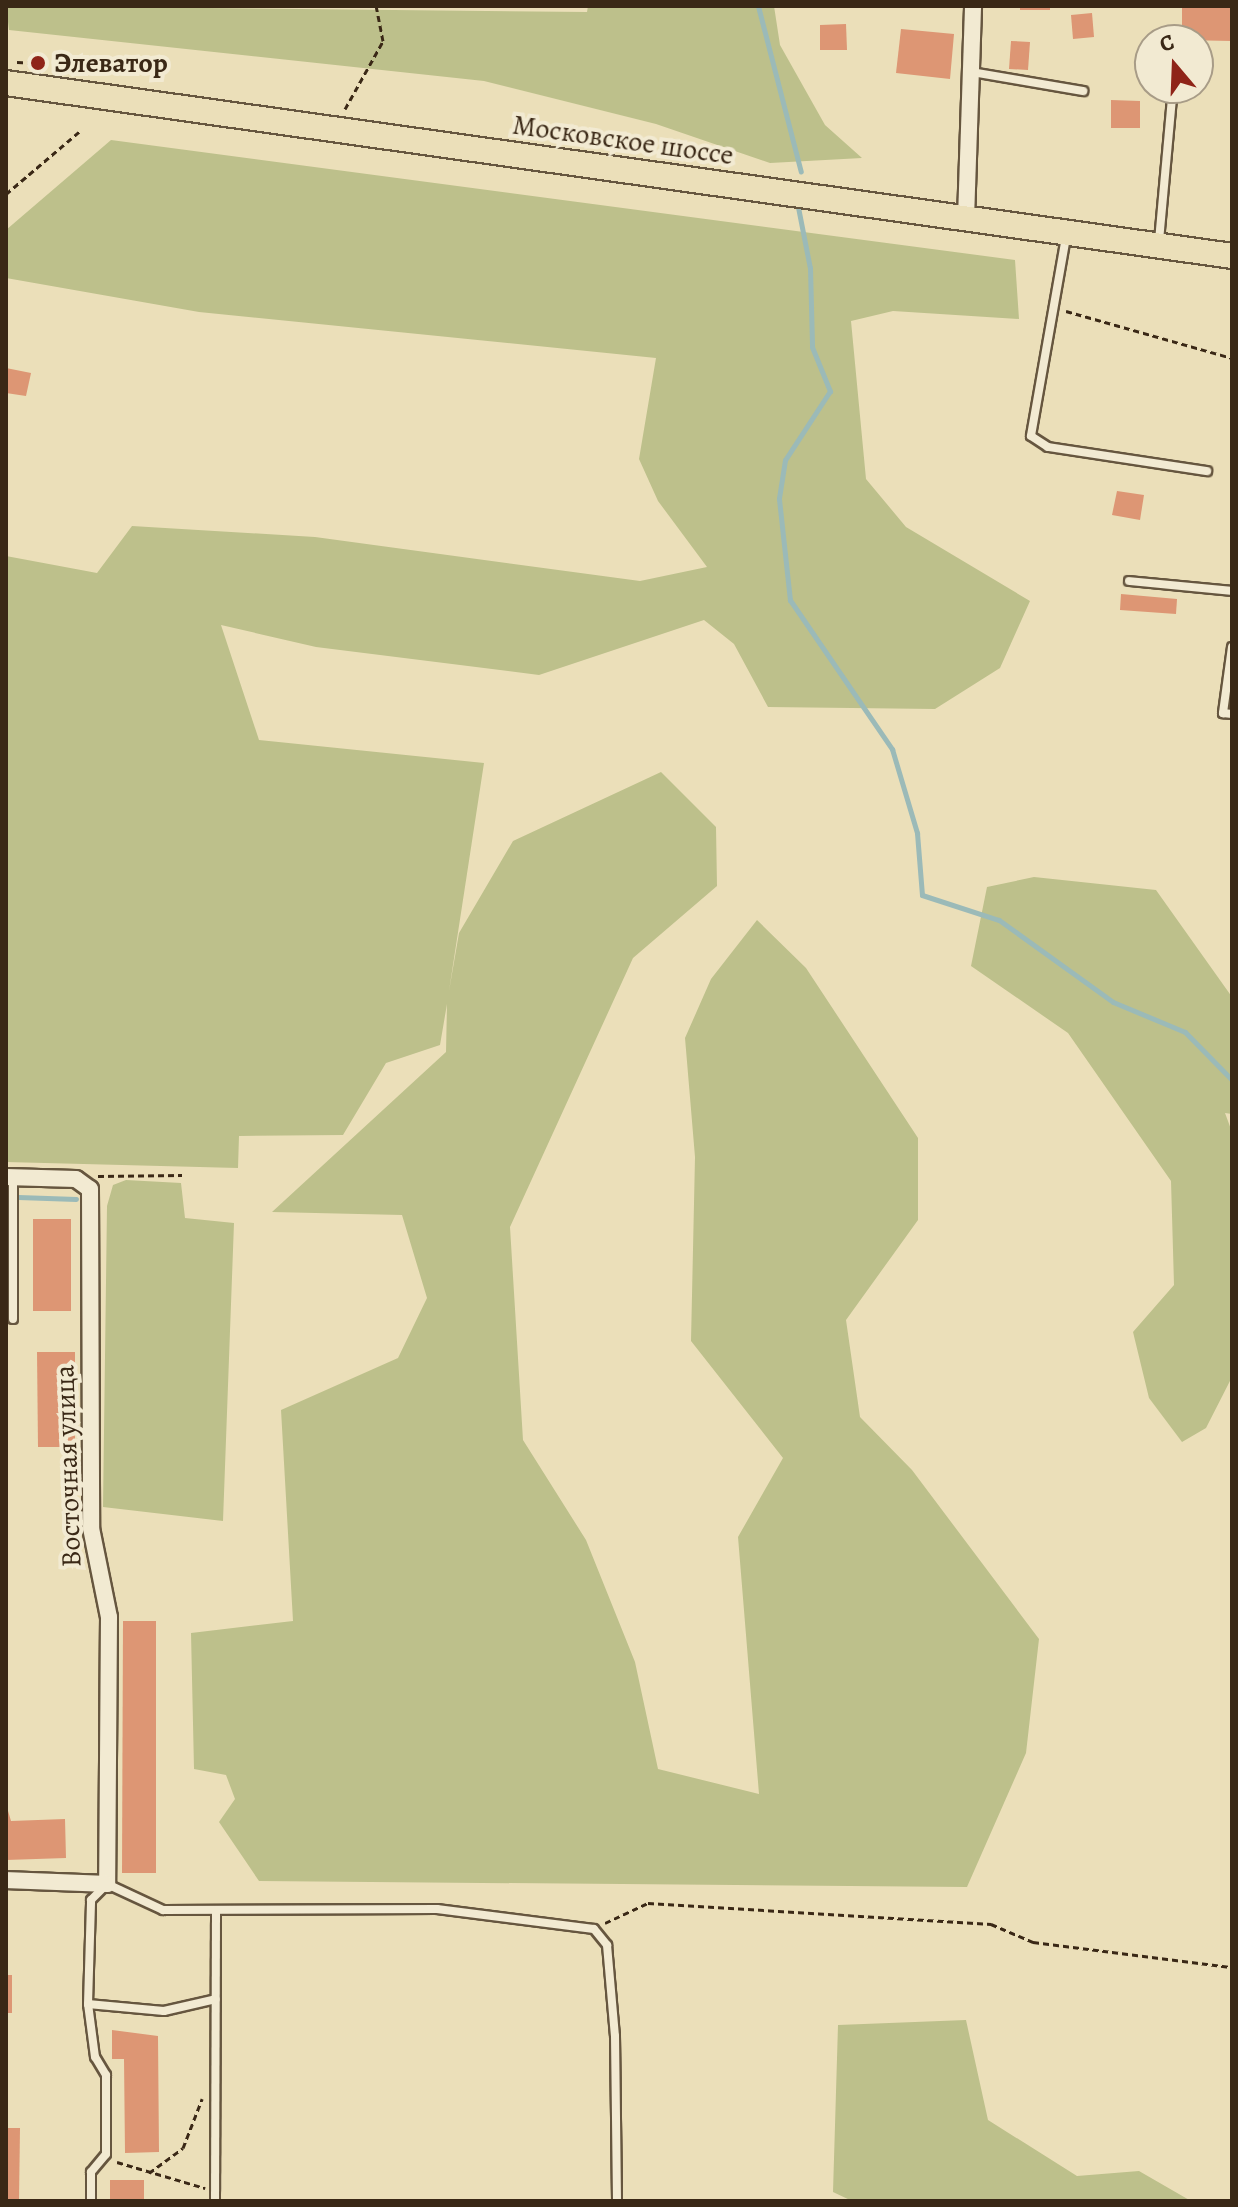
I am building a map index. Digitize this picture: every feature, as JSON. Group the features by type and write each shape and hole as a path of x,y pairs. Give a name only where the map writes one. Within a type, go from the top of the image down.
{"main road":[{"name":"Московское шоссе","path":"6,83 1232,256"}],"street":[{"path":"966,219 973,6"},
{"path":"10,1177 87,1186"},
{"name":"Восточная улица","path":"87,1186 91,1528 109,1617 107,1884"},
{"path":"6,1880 107,1884"}],"lane":[{"path":"972,72 1083,91"},
{"path":"1158,246 1171,104"},
{"path":"1067,233 1031,436 1048,447 1207,471"},
{"path":"1129,581 1232,591"},
{"path":"1232,647 1223,713 1232,714"},
{"path":"10,1177 13,1319"},
{"path":"91,2201 91,2172 106,2154 106,2075 95,2057 88,2004 91,1900 107,1884 163,1910 437,1909 594,1929 607,1945 615,2036 617,2201"},
{"path":"216,1910 216,2196"},
{"path":"88,2004 164,2011 216,1999"}],"path":[{"path":"333,129 383,41 376,6"},
{"path":"6,62 38,63"},
{"path":"6,194 80,131"},
{"path":"1054,306 1232,358"},
{"path":"87,1186 108,1175 182,1175"},
{"path":"594,1929 648,1903 991,1924 1033,1942 1232,1967"},
{"path":"149,2173 183,2148 206,2084"},
{"path":"106,2154 149,2173 216,2196"}],"green space":[{"path":"6,6 587,12 588,6 774,6 780,45 825,125 862,158 770,163 656,124 484,81 9,30"},
{"path":"111,140 1015,260 1019,319 893,311 851,321 866,479 906,527 1030,601 1000,668 935,709 768,707 734,644 704,620 539,675 316,647 221,625 259,740 484,763 449,991 459,933 513,841 661,772 716,827 717,886 633,958 510,1227 523,1440 586,1540 635,1662 658,1769 759,1794 738,1537 783,1458 691,1341 695,1157 685,1038 711,979 757,920 806,968 918,1138 918,1220 846,1320 860,1417 912,1470 1039,1639 1026,1753 967,1887 259,1881 219,1822 235,1799 226,1775 194,1769 191,1633 293,1621 281,1410 398,1358 427,1298 402,1215 272,1212 446,1052 447,1004 440,1045 386,1063 343,1135 239,1136 238,1168 6,1162 6,556 97,573 132,526 315,537 640,581 707,567 658,501 639,459 656,358 199,312 6,278 6,230"},
{"path":"1034,877 1156,890 1232,997 1232,1114 1225,1113 1232,1132 1232,1377 1206,1428 1182,1442 1149,1398 1133,1332 1174,1285 1171,1181 1068,1033 971,966 987,887"},
{"path":"126,1180 181,1183 185,1218 234,1223 223,1521 103,1507 107,1206 113,1185"},
{"path":"966,2020 988,2120 1077,2176 1139,2171 1191,2201 852,2201 833,2192 838,2025"}],"building":[{"path":"1020,6 1050,6 1050,10 1020,10"},
{"path":"1182,6 1232,6 1232,41 1214,41 1214,24 1182,24"},
{"path":"1092,13 1094,37 1073,39 1071,15"},
{"path":"846,24 847,50 820,50 820,25"},
{"path":"901,29 954,34 950,79 896,73"},
{"path":"1011,41 1030,42 1028,70 1009,69"},
{"path":"1111,100 1140,104 1140,128 1111,128"},
{"path":"6,368 31,373 26,396 6,393"},
{"path":"1117,491 1144,495 1140,520 1112,515"},
{"path":"1121,594 1177,599 1176,614 1120,610"},
{"path":"33,1219 71,1219 71,1311 33,1311"},
{"path":"37,1352 75,1352 75,1447 38,1447"},
{"path":"123,1621 156,1621 156,1873 122,1873"},
{"path":"6,1804 11,1821 65,1819 66,1858 6,1860"},
{"path":"6,1975 12,1975 12,2013 6,2013"},
{"path":"112,2030 158,2036 159,2152 125,2153 124,2059 112,2059"},
{"path":"6,2128 20,2128 19,2201 6,2201"},
{"path":"110,2180 144,2180 144,2201 110,2201"}],"waterway":[{"path":"758,6 801,172"},
{"path":"797,202 810,268 812,347 830,391 785,460 779,499 790,600 892,749 917,833 922,895 999,920 1113,1002 1185,1032 1232,1080"},
{"path":"18,1197 76,1199"}],"place":[{"name":"Элеватор","path":"38,63"}]}
